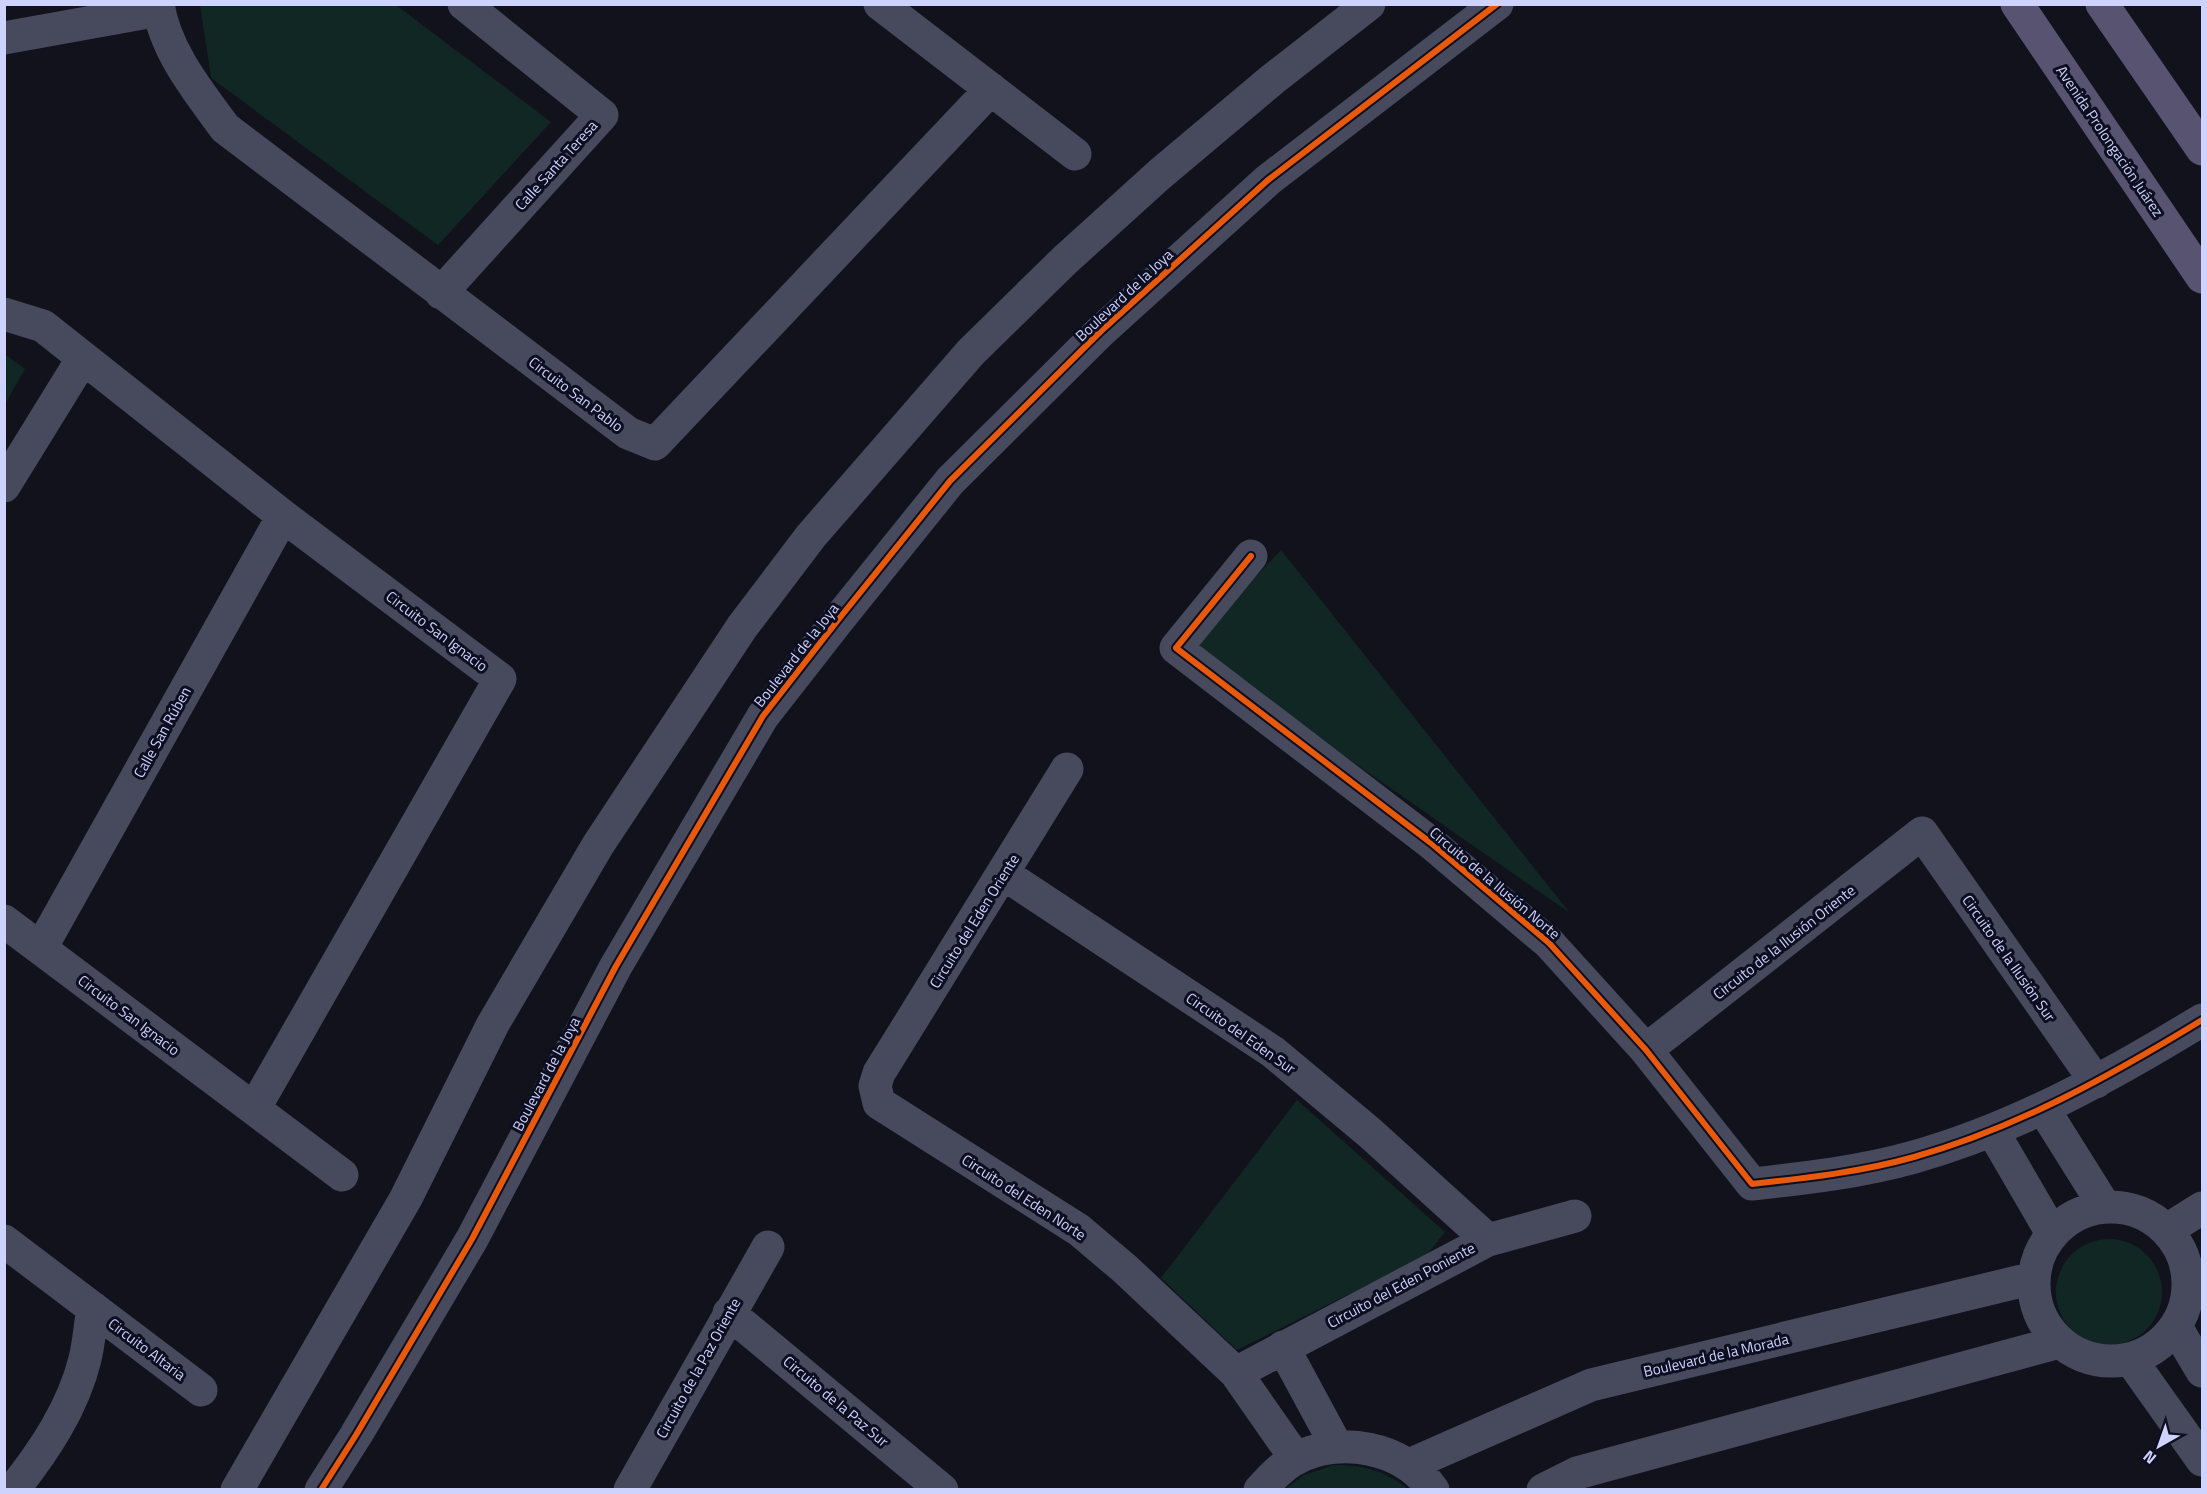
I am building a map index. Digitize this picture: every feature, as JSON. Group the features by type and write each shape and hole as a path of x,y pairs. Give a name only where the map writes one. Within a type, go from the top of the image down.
{"main road":[{"name":"Avenida Prolongación Juárez","path":"2017,4 2202,277"},
{"path":"2102,4 2202,149"}],"street":[{"name":"Calle Santa Teresa","path":"441,293 602,115 464,4"},
{"path":"880,4 1075,154"},
{"path":"237,1490 406,1198 493,1024 598,845 742,627 811,536 971,352 1065,260 1160,174 1273,79 1369,4"},
{"name":"Boulevard de la Joya","path":"321,1490 362,1425 471,1239 616,966 763,716 846,611 950,481 1100,332 1268,180 1497,4"},
{"name":"Circuito San Pablo","path":"158,7 169,41 196,89 225,128 628,433 656,444 991,89"},
{"path":"4,38 158,7"},
{"name":"Circuito San Ignacio","path":"4,314 43,326 283,516 500,679 254,1109"},
{"path":"4,486 82,358"},
{"name":"Calle San Rúben","path":"41,948 283,516"},
{"name":"Circuito de la Ilusión Norte","path":"1251,556 1176,648 1431,843 1549,943 1646,1050 1752,1184 1834,1175 1914,1157 1992,1130"},
{"name":"Circuito del Eden Oriente","path":"879,1073 1067,769"},
{"name":"Circuito de la Ilusión Oriente","path":"1646,1050 1922,833"},
{"name":"Circuito de la Ilusión Sur","path":"1922,833 2096,1082"},
{"name":"Circuito del Eden Sur","path":"1004,874 1273,1052 1371,1133 1488,1240"},
{"name":"Circuito San Ignacio","path":"4,921 342,1175"},
{"path":"2052,1233 1992,1130 2096,1082 2202,1020"},
{"name":"Circuito del Eden Norte","path":"879,1073 875,1086 879,1103 1079,1230 1124,1268 1236,1373"},
{"path":"2043,1108 2105,1207"},
{"path":"2189,1309 2157,1348 2131,1360 2112,1362 2093,1360 2075,1353 2059,1342 2044,1324 2035,1301 2034,1278 2040,1254 2052,1233 2067,1220 2085,1211 2105,1207 2139,1212 2167,1230 2179,1246 2187,1265 2189,1309 2202,1371"},
{"path":"2167,1230 2202,1208"},
{"name":"Circuito del Eden Poniente","path":"1236,1373 1488,1240 1575,1216"},
{"name":"Circuito Altaria","path":"4,1241 201,1390"},
{"name":"Circuito de la Paz Oriente","path":"630,1490 768,1247"},
{"name":"Boulevard de la Morada","path":"1409,1465 1591,1385 2034,1278"},
{"name":"Circuito Altaria","path":"13,1490 39,1457 66,1410 84,1360 93,1308"},
{"name":"Circuito de la Paz Sur","path":"729,1313 942,1490"},
{"path":"1543,1490 1588,1470 2059,1342"},
{"path":"1283,1347 1337,1447"},
{"path":"2131,1360 2202,1460"},
{"path":"1236,1373 1296,1459"},
{"path":"1260,1490 1275,1473 1296,1459 1316,1451 1337,1447 1362,1448 1387,1454 1409,1465 1433,1490"}],"green space":[{"path":"200,5 396,5 551,122 438,245 211,78"},
{"path":"5,354 25,369 5,404"},
{"path":"1281,550 1570,913 1189,648"},
{"path":"1297,1100 1445,1232 1426,1256 1237,1350 1161,1278"},
{"path":"2109,1239 2129,1243 2147,1254 2158,1272 2162,1292 2158,1312 2147,1330 2129,1341 2109,1345 2089,1341 2071,1330 2060,1312 2056,1292 2060,1272 2071,1254 2089,1243"},
{"path":"1333,1465 1373,1470 1390,1477 1408,1489 1285,1489 1304,1475"}],"cycle path":[{"path":"321,1490 472,1239 616,966 763,716 838,620 950,481 1100,332 1268,180 1497,4"},
{"path":"1251,556 1176,648 1431,843 1549,943 1646,1050 1752,1184 1854,1171 1914,1157 1952,1145 1990,1131 2063,1098 2134,1061 2202,1020"}]}
